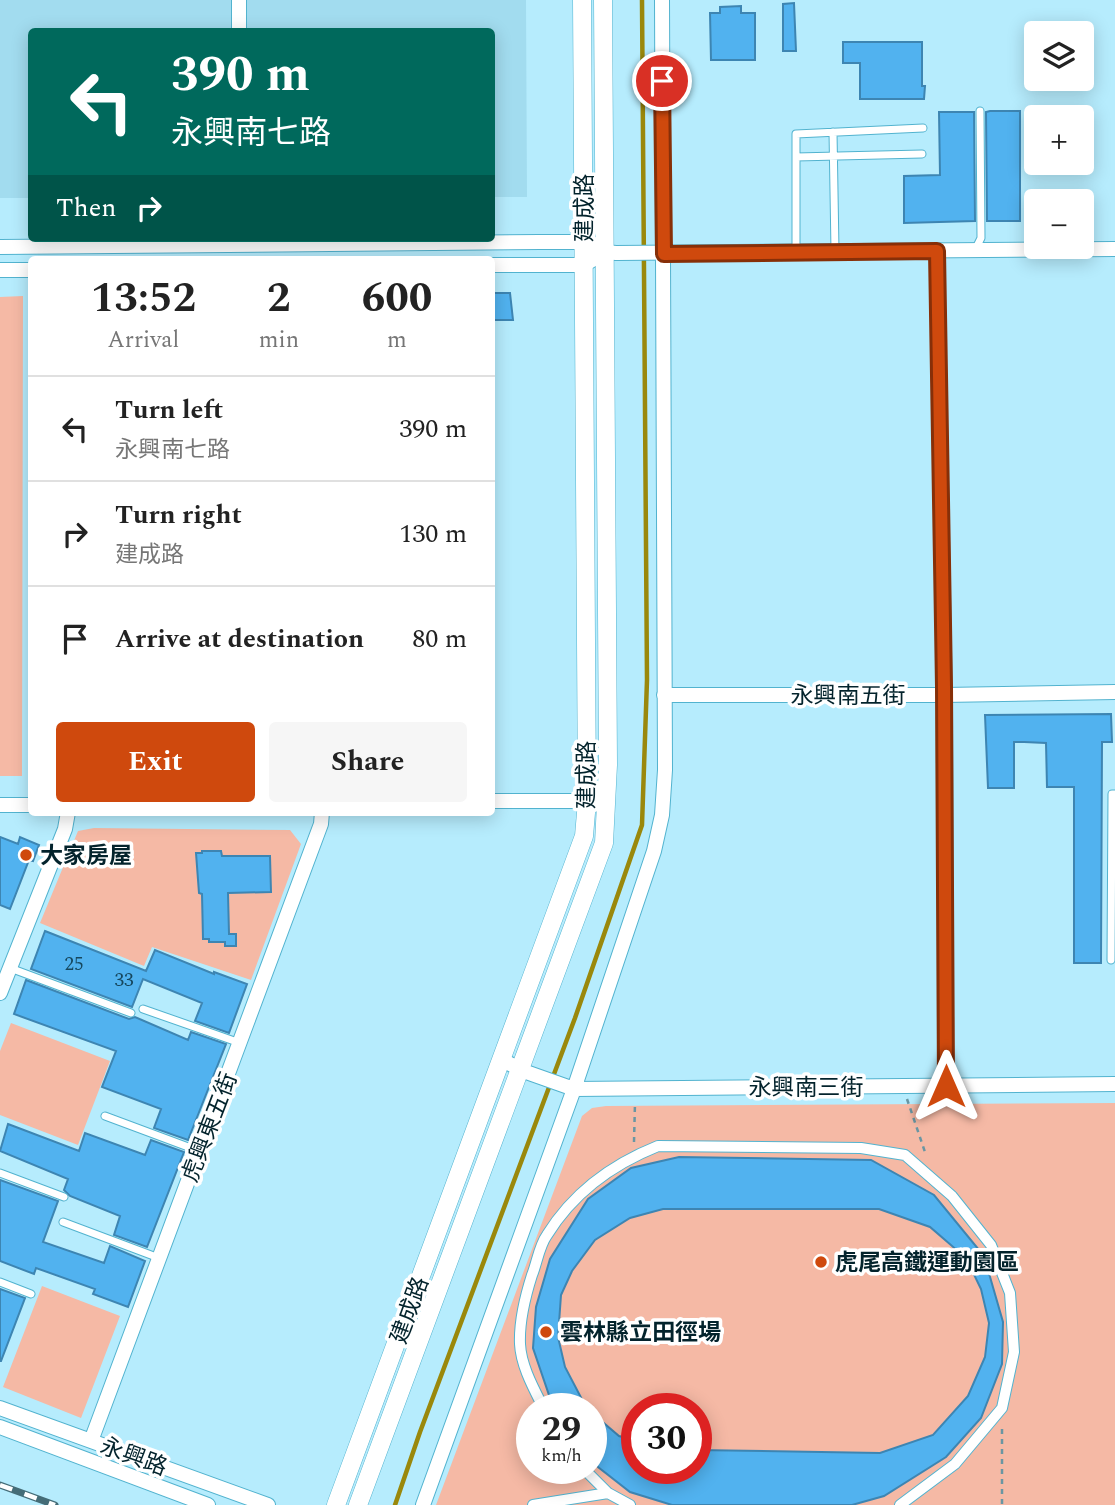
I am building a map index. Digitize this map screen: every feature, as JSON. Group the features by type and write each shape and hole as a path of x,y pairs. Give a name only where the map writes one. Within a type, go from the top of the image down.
{"street":[{"path":"239,0 239,28"},
{"name":"建成路","path":"336,1505 584,836 587,801 582,0"},
{"name":"建成路","path":"358,1505 523,1070 604,843 607,801 610,253 603,0"},
{"path":"423,1505 654,851 662,814 666,770 659,253 662,0"},
{"path":"0,247 240,242 584,242 610,253 1115,249"},
{"path":"937,251 944,695 946,1086"},
{"path":"495,265 584,265 610,253"},
{"path":"0,270 28,270"},
{"name":"永興南五街","path":"664,695 1115,692"},
{"path":"495,801 607,801"},
{"path":"0,805 28,805"},
{"path":"0,993 65,829 67,816"},
{"name":"虎興東五街","path":"91,1441 241,1043 322,816"},
{"name":"永興南三街","path":"502,1060 569,1087 1115,1084"},
{"path":"536,1393 529,1379 520,1344 523,1300 545,1237 573,1200 634,1156 658,1146 861,1148 905,1155 952,1196 991,1245 1010,1293 1014,1352 1002,1408 955,1464 900,1505"},
{"name":"永興路","path":"0,1409 268,1505"},
{"name":"永興路","path":"0,1427 208,1505"},
{"path":"599,1484 608,1493 630,1505"},
{"path":"533,1505 608,1493"}],"lane":[{"path":"975,251 981,238 980,111"},
{"path":"796,253 796,134 923,128"},
{"path":"833,132 835,252"},
{"path":"796,156 922,154"},
{"path":"1111,960 1112,794 1115,794"},
{"path":"10,968 131,1013"},
{"path":"143,1009 241,1043"},
{"path":"106,1116 199,1151"},
{"path":"0,1173 64,1197"},
{"path":"63,1222 159,1258"},
{"path":"0,1282 31,1294"}],"path":[{"path":"907,1099 933,1178"},
{"path":"634,1156 635,1101"},
{"path":"1002,1408 1002,1505"}],"shaded area":[{"path":"0,0 526,0 527,197 495,197 495,28 28,28 28,198 0,198"},
{"path":"23,296 22,776 0,776 0,297"},
{"path":"94,828 290,830 301,844 251,980 152,947 144,966 40,923 78,831"},
{"path":"11,1023 110,1061 78,1145 0,1115 0,1051"},
{"name":"虎尾高鐵運動園區","path":"1115,1103 1115,1505 436,1505 582,1116 592,1108"},
{"path":"42,1286 120,1316 81,1418 3,1387"}],"building":[{"path":"794,3 796,51 783,51 783,4"},
{"path":"741,6 741,13 755,13 755,60 711,60 710,13 720,13 720,7"},
{"path":"843,42 922,42 924,99 860,99 860,63 843,63"},
{"path":"1020,111 1020,221 987,221 986,112"},
{"path":"939,112 974,112 975,221 904,223 904,176 940,175"},
{"path":"495,293 510,293 513,320 495,320"},
{"path":"1111,714 1112,742 1102,742 1101,963 1074,963 1074,787 1047,787 1046,743 1014,742 1014,788 988,788 985,715"},
{"path":"0,837 18,844 20,837 39,845 33,861 29,860 10,909 0,905"},
{"path":"221,851 222,856 270,856 271,892 228,893 229,934 236,934 236,946 225,946 225,942 209,942 209,939 203,939 202,894 199,893 196,853"},
{"path":"45,931 146,971 155,950 247,984 229,1033 195,1021 202,1003 143,979 132,1007 31,969"},
{"path":"26,980 129,1019 135,1017 188,1040 191,1032 226,1044 188,1140 154,1128 161,1109 102,1087 116,1051 14,1014"},
{"path":"8,1124 79,1151 85,1133 145,1155 151,1140 184,1152 147,1247 114,1235 120,1216 70,1196 64,1190 68,1179 0,1151"},
{"name":"雲林縣立田徑場","path":"679,1157 871,1160 934,1195 984,1256 1003,1322 1002,1364 981,1418 946,1457 884,1496 852,1505 672,1505 630,1492 607,1474 607,1426 621,1437 621,1484 712,1484 712,1450 880,1453 933,1435 968,1396 985,1357 989,1323 981,1289 966,1258 930,1227 879,1209 663,1209 630,1218 595,1240 572,1271 561,1295 558,1337 565,1367 579,1393 548,1393 533,1348 536,1307 550,1259 588,1199 631,1168"},
{"path":"0,1180 58,1201 43,1242 104,1263 110,1246 145,1261 128,1307 93,1294 95,1289 36,1268 34,1274 0,1261"},
{"path":"0,1289 25,1298 1,1361 0,1361"}],"waterway":[{"path":"395,1505 575,1018 642,825 647,680 642,0"}],"railway":[{"path":"0,1485 55,1505"}],"place":[{"name":"大家房屋","path":"26,855"},
{"name":"虎尾高鐵運動園區","path":"821,1262"},
{"name":"雲林縣立田徑場","path":"546,1332"}],"route":[{"path":"662,81 664,254 937,251 944,686 946,1086"}]}
